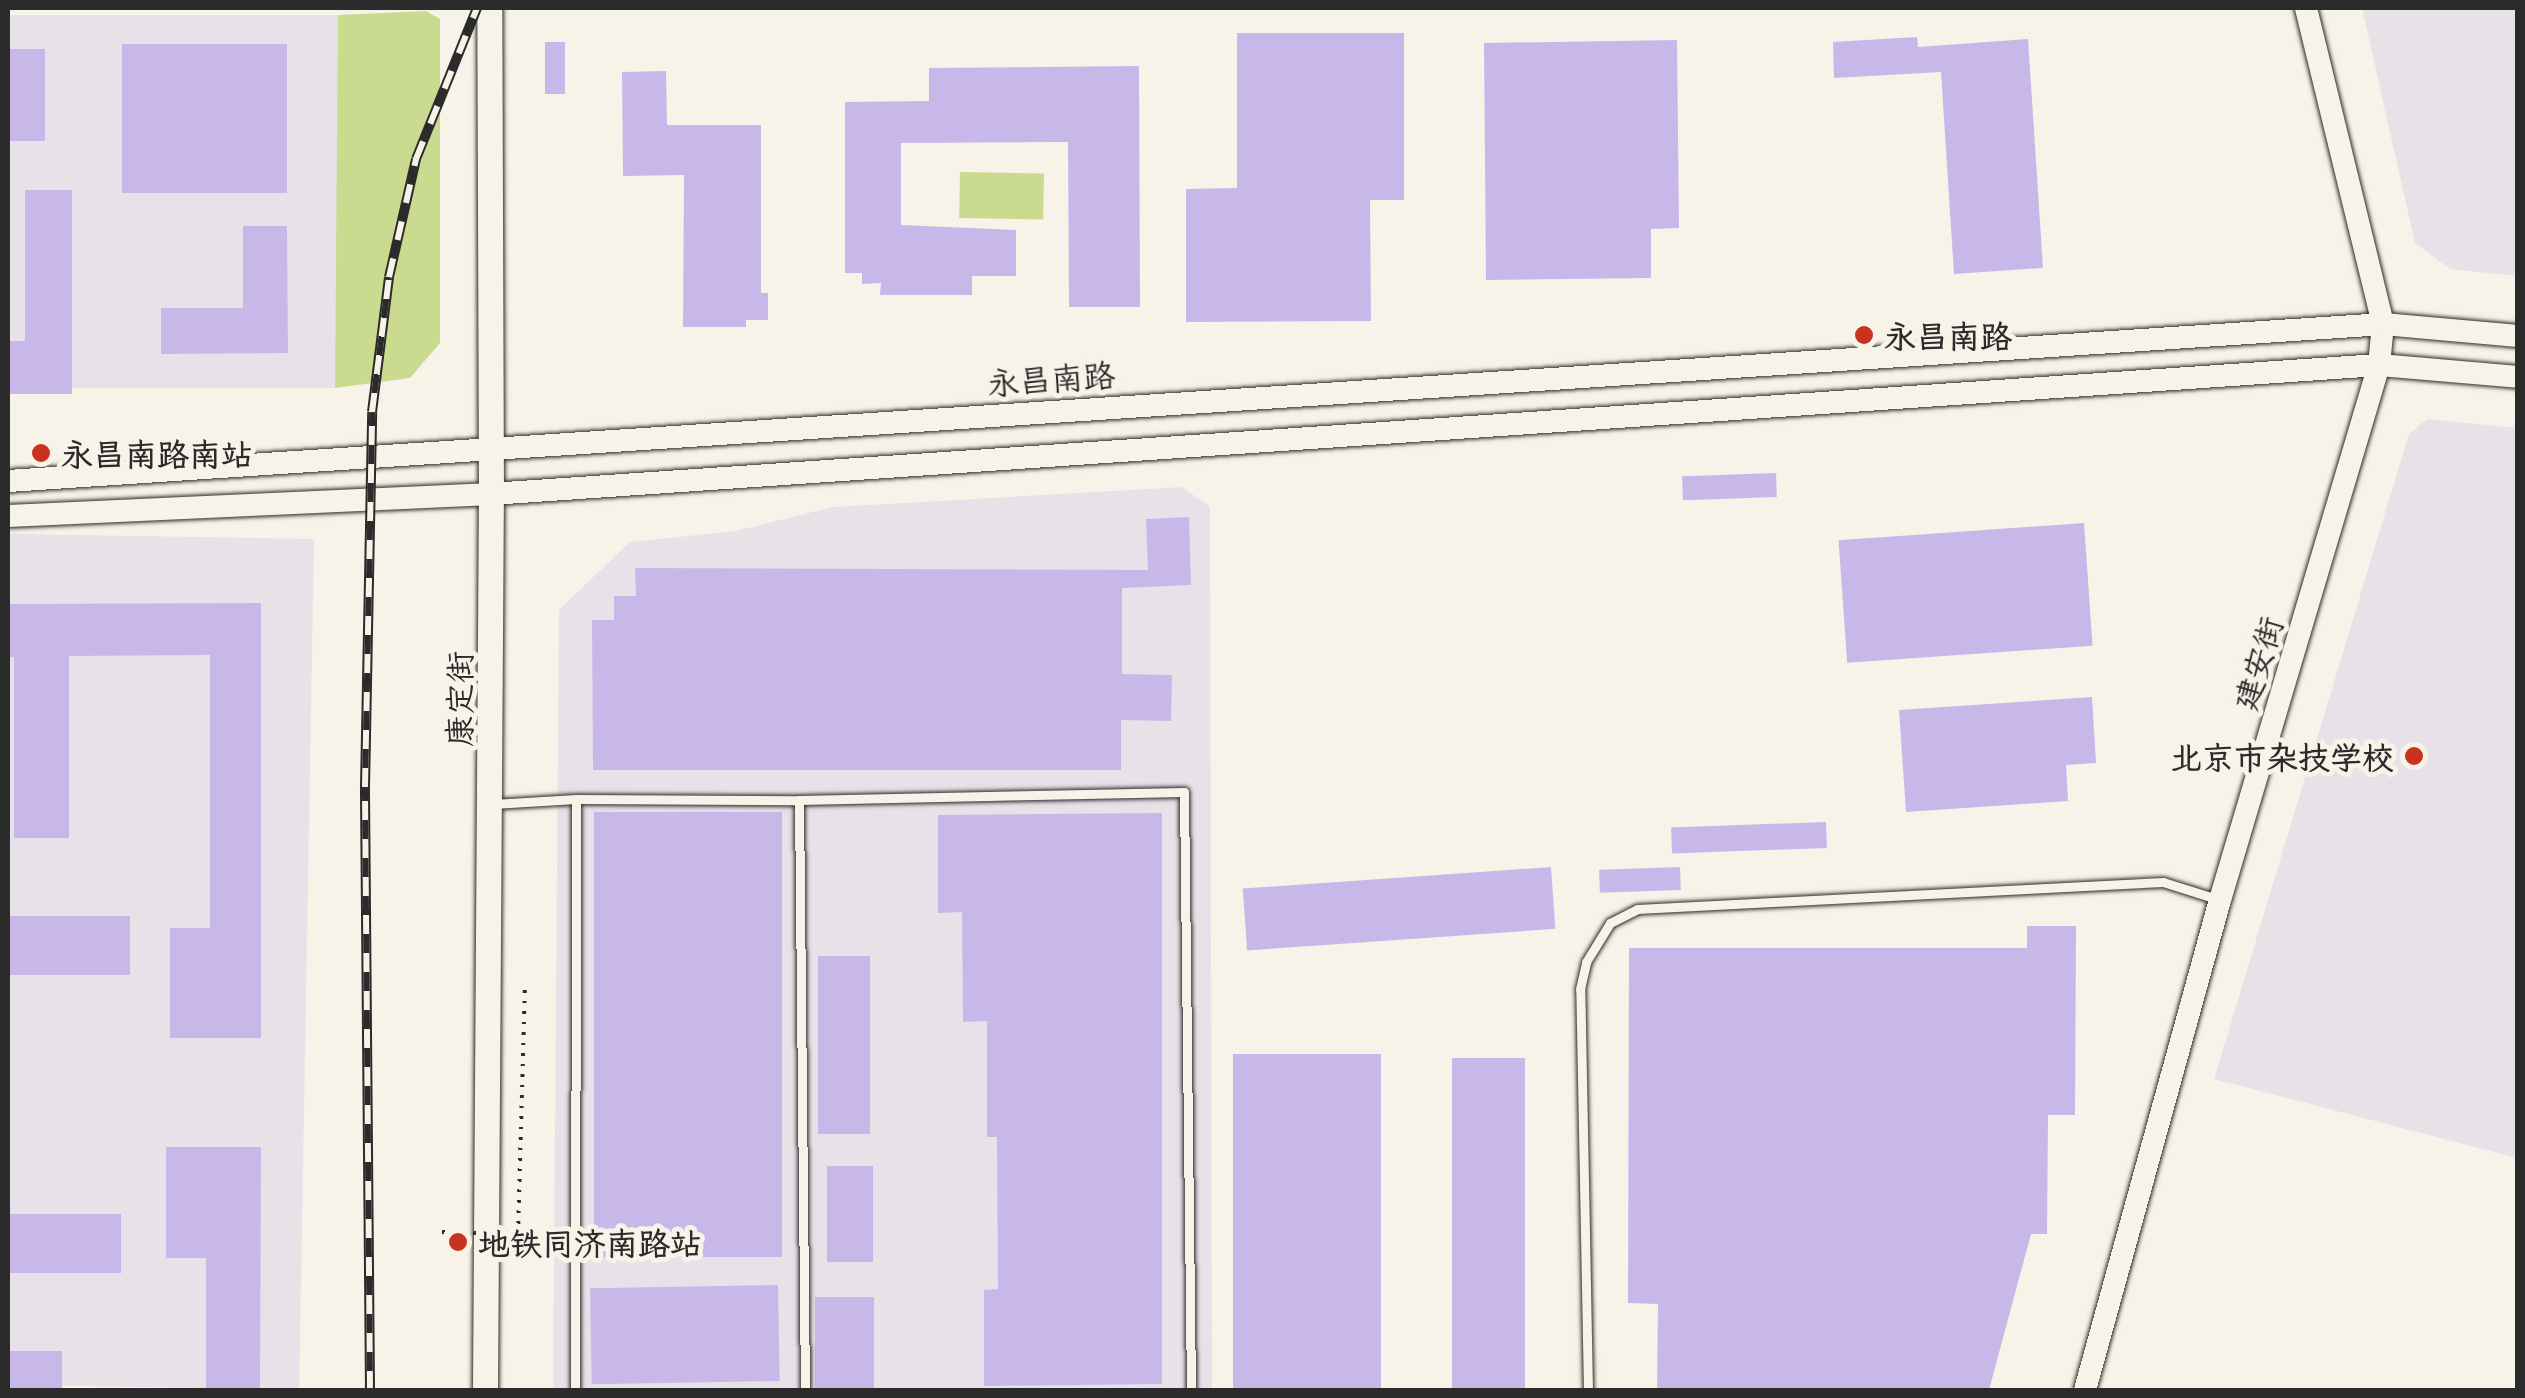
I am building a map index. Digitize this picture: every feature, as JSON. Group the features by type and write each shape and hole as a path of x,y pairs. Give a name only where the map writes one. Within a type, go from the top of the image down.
{"main road":[{"name":"康定街","path":"485,1390 491,494 489,8"}],"street":[{"name":"建安街","path":"2085,1390 2220,900 2379,365 2382,324 2306,8"},
{"name":"永昌南路","path":"8,481 489,446 2382,324 2518,336"},
{"path":"8,516 491,494 2379,365 2518,377"}],"lane":[{"path":"490,804 576,799 799,800 1184,792 1191,1390"},
{"path":"575,1390 576,799"},
{"path":"799,800 805,1390"},
{"path":"1588,1390 1580,989 1586,962 1610,923 1637,909 2164,882 2220,900"}],"path":[{"path":"442,1232 518,1234 525,982"}],"shaded area":[{"path":"2362,8 2517,8 2517,276 2450,269 2415,243"},
{"path":"8,15 338,15 338,388 8,388"},
{"name":"北京市杂技学校","path":"2427,419 2517,428 2517,1158 2214,1079 2409,434"},
{"path":"1182,487 1210,507 1212,1390 553,1390 559,610 630,542 736,531 833,507"},
{"path":"8,534 314,539 299,1390 8,1385"}],"green space":[{"path":"426,11 440,19 440,343 410,378 335,388 338,15"},
{"path":"960,172 1044,173 1043,219 959,218"}],"building":[{"path":"1237,33 1404,33 1404,200 1370,200 1371,321 1186,322 1186,189 1237,188"},
{"path":"1917,37 1918,47 2028,39 2043,268 1954,274 1941,72 1834,78 1833,42"},
{"path":"1677,40 1679,228 1651,229 1651,278 1486,280 1484,43"},
{"path":"545,42 565,42 565,94 545,94"},
{"path":"122,44 287,44 287,193 122,193"},
{"path":"8,49 45,49 45,141 8,141"},
{"path":"1139,66 1140,307 1069,307 1068,142 901,143 901,225 1016,230 1016,276 972,276 972,295 880,295 881,283 862,284 862,273 845,273 845,102 929,101 929,68"},
{"path":"666,71 667,125 761,125 761,293 768,293 768,320 746,320 746,327 683,327 684,175 623,176 622,72"},
{"path":"25,190 72,190 72,394 8,394 8,341 25,341"},
{"path":"243,226 287,226 288,353 161,354 161,308 243,308"},
{"path":"1776,473 1777,497 1683,500 1682,476"},
{"path":"1189,517 1191,585 1122,588 1122,674 1172,675 1171,721 1121,720 1121,770 593,770 592,620 614,620 614,596 636,596 635,568 1148,570 1146,519"},
{"path":"2084,523 2093,646 1847,663 1839,540"},
{"path":"261,603 261,1038 170,1038 170,928 210,928 210,655 69,656 69,838 14,838 14,657 8,657 8,604"},
{"path":"2092,697 2096,763 2066,765 2068,801 1906,812 1899,710"},
{"path":"594,812 782,812 782,1257 594,1257"},
{"path":"1162,813 1162,1384 984,1386 984,1290 998,1289 997,1137 987,1137 987,1021 963,1022 962,912 938,913 938,815"},
{"path":"1826,822 1827,848 1672,853 1671,827"},
{"path":"1551,867 1555,929 1247,950 1243,889"},
{"path":"1680,867 1681,890 1600,893 1599,870"},
{"path":"8,916 130,916 130,975 8,975"},
{"path":"2027,926 2076,926 2075,1115 2048,1115 2047,1234 2031,1234 1989,1390 1657,1390 1658,1304 1628,1303 1629,948 2027,948"},
{"path":"818,956 870,956 870,1134 818,1134"},
{"path":"1233,1054 1381,1054 1381,1390 1233,1390"},
{"path":"1452,1058 1525,1058 1525,1390 1452,1390"},
{"path":"166,1147 261,1147 260,1390 206,1390 206,1258 166,1258"},
{"path":"827,1166 873,1166 873,1262 827,1262"},
{"path":"8,1214 121,1214 121,1273 8,1273"},
{"path":"778,1285 780,1381 592,1384 590,1288"},
{"path":"815,1297 874,1297 874,1390 815,1390"},
{"path":"9,1351 62,1351 62,1390 9,1390"}],"railway":[{"path":"370,1390 365,787 372,412 389,277 416,159 477,8"}],"place":[{"name":"永昌南路","path":"1864,335"},
{"name":"永昌南路南站","path":"41,453"},
{"name":"北京市杂技学校","path":"2414,756"},
{"name":"地铁同济南路站","path":"458,1242"}]}
